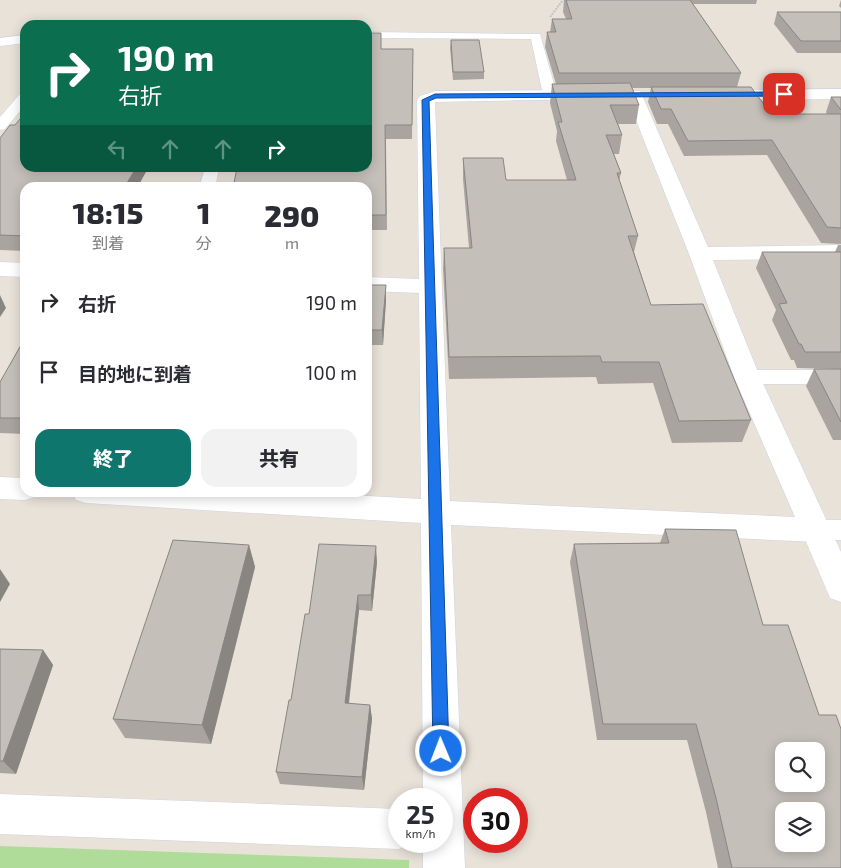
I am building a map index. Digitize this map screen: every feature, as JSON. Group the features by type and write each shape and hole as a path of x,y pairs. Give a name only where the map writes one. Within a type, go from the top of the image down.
{"street":[{"path":"703,95 841,94"},
{"path":"442,788 426,100 435,96 627,95 700,254 747,377 828,530 841,588"},
{"path":"700,254 841,252"},
{"path":"0,269 20,270"},
{"path":"372,284 431,286"},
{"path":"0,488 20,489"},
{"path":"174,497 436,512 828,530"},
{"path":"0,814 388,829"}],"lane":[{"path":"372,36 536,36 550,96"},
{"path":"0,42 20,40"},
{"path":"0,126 20,103"},
{"path":"747,377 841,377"}],"green space":[{"path":"0,846 409,860 409,868 0,868"}],"building":[{"path":"566,0 690,0 741,73 559,73 547,32 556,32 552,19 572,19"},
{"path":"777,12 841,12 841,41 801,41"},
{"path":"372,33 381,33 381,49 413,49 412,125 385,125 386,215 372,215 372,182 234,182 236,172 372,172"},
{"path":"451,40 479,40 484,72 453,72"},
{"path":"630,83 639,105 610,105 622,135 606,135 621,173 617,173 638,236 628,236 651,305 703,304 751,420 679,421 659,362 602,362 600,356 449,357 444,248 472,248 463,158 503,158 506,180 576,180 558,122 562,122 552,84"},
{"path":"651,87 751,87 771,114 841,114 841,228 827,227 772,140 688,141 671,109 661,109"},
{"path":"831,97 841,97 841,110"},
{"path":"20,119 20,172 134,172 128,182 20,182 20,236 0,235 0,138 10,125 15,125"},
{"path":"762,252 841,252 841,352 805,352 779,304 787,303"},
{"path":"372,285 386,285 382,330 372,330"},
{"path":"20,347 20,418 0,418 0,382"},
{"path":"814,369 841,369 841,422"},
{"path":"665,529 736,530 763,625 788,625 819,715 836,715 841,729 841,868 732,868 696,724 603,724 574,544 669,543"},
{"path":"173,540 249,545 202,725 113,719"},
{"path":"319,544 376,546 371,595 358,595 345,703 370,705 362,777 276,772 289,700 291,700 305,614 309,614"},
{"path":"0,649 43,650 3,761 0,761"}],"route":[{"path":"441,751 426,100 435,96 784,94"}]}
